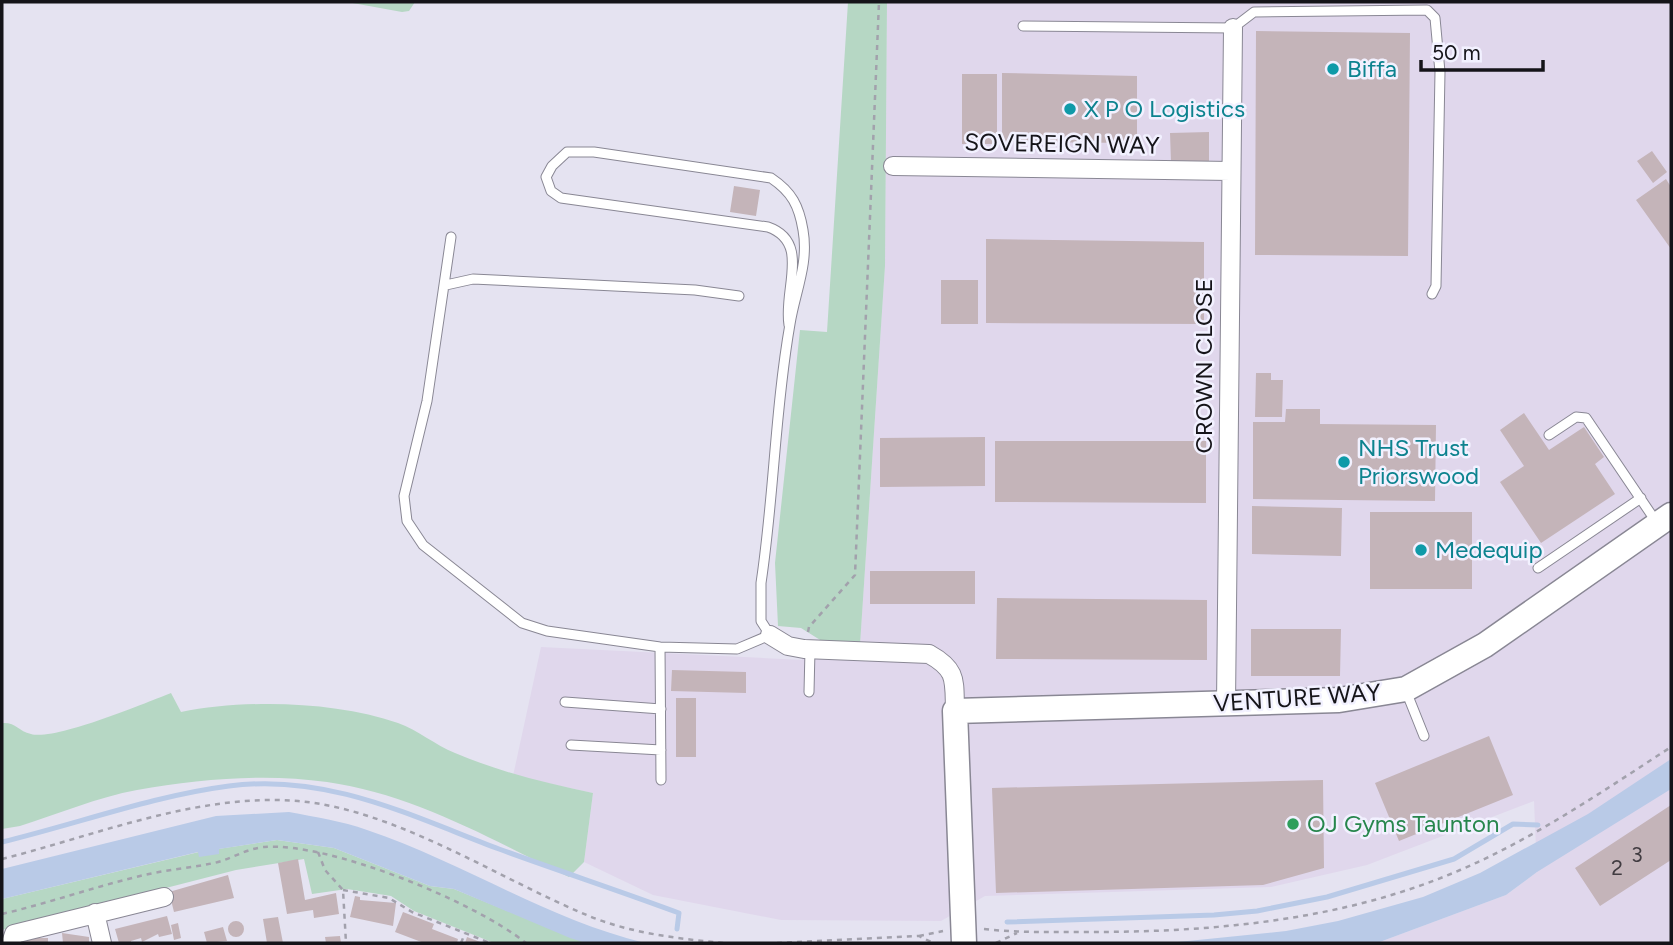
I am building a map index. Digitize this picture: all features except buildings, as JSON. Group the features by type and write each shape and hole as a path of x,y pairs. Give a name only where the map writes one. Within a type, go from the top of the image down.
{"street":[{"name":"CROWN CLOSE","path":"1226,704 1233,28"},
{"name":"SOVEREIGN WAY","path":"892,166 1230,171"},
{"name":"VENTURE WAY","path":"955,711 1339,700 1406,689 1486,645 1665,520"},
{"path":"770,635 788,646 807,650 929,654 946,663 953,674 964,936"},
{"path":"11,943 14,934 164,897"},
{"path":"95,913 102,943"}],"lane":[{"path":"1023,26 1233,28 1247,15 1264,11 1418,7 1432,13 1438,39 1440,72 1436,286 1432,293"},
{"path":"451,237 427,401 404,496 407,521 423,545 522,622 547,631 660,647 737,649 770,635 761,621 761,583 789,324 804,274 803,233 797,203 771,178 594,152 567,152 552,166 546,177 551,191 561,198 768,227 781,232 790,241 793,258 787,311 789,324"},
{"path":"446,285 473,279 695,290 739,296"},
{"path":"1549,435 1576,417 1586,418 1640,498 1665,520"},
{"path":"1538,568 1640,498"},
{"path":"660,647 661,780"},
{"path":"807,650 809,692"},
{"path":"1406,689 1424,736"},
{"path":"565,702 661,709"},
{"path":"571,745 661,750"}],"path":[{"path":"807,650 809,627 855,575 879,2"},
{"path":"777,943 1017,933 1141,932 1255,923 1318,914 1459,871 1530,836 1671,747"},
{"path":"2,859 189,809 240,801 300,802 332,807 391,826 591,917 668,936 724,943"},
{"path":"2,914 142,875 220,861 247,850 285,847 318,852 423,888 492,922 526,943"},
{"path":"318,852 325,870 338,880 343,890 346,943"},
{"path":"343,890 389,898 412,912 490,943"},
{"path":"461,943 466,933"},
{"path":"996,943 1017,933"},
{"path":"919,936 933,943"}],"shaded area":[{"path":"887,2 1671,2 1671,943 1377,943 1506,895 1537,872 1534,801 1367,865 1271,887 985,896 941,921 781,920 653,895 584,862 593,793 513,776 541,647 802,660 802,640 860,645 885,266"}],"green space":[{"path":"347,2 415,2 409,11 402,12"},
{"path":"848,2 887,2 885,266 860,645 825,643 801,628 778,626 775,563 800,330 827,332"},
{"path":"171,693 181,712 233,705 290,704 347,710 373,716 405,726 448,750 489,766 593,793 584,862 569,877 452,820 421,808 359,788 304,779 208,780 137,790 93,801 20,826 2,829 2,723 11,724 31,734 43,735 79,727"},
{"path":"277,840 334,848 430,886 454,889 586,943 494,943 414,911 391,896 347,889 312,894 304,859 236,870 2,930 2,899 199,852 219,854 218,849"}],"water":[{"path":"1671,759 1671,789 1537,872 1506,895 1377,943 1013,943 1178,942 1286,931 1338,921 1423,897 1480,873 1588,814"},
{"path":"289,812 367,830 437,858 574,920 645,943 586,943 454,889 430,886 334,848 277,840 219,849 219,854 199,857 198,852 2,899 2,869 216,816"}],"waterway":[{"path":"2,842 143,803 200,791 265,784 300,786 368,800 401,811 679,913 677,929"},
{"path":"1007,922 1214,915 1257,911 1327,897 1454,859 1513,824 1538,825"}],"place":[{"name":"Biffa","path":"1333,69"},
{"name":"X P O Logistics","path":"1070,109"},
{"name":"NHS Trust Priorswood","path":"1344,462"},
{"name":"Medequip","path":"1421,550"},
{"name":"OJ Gyms Taunton","path":"1293,824"}]}
